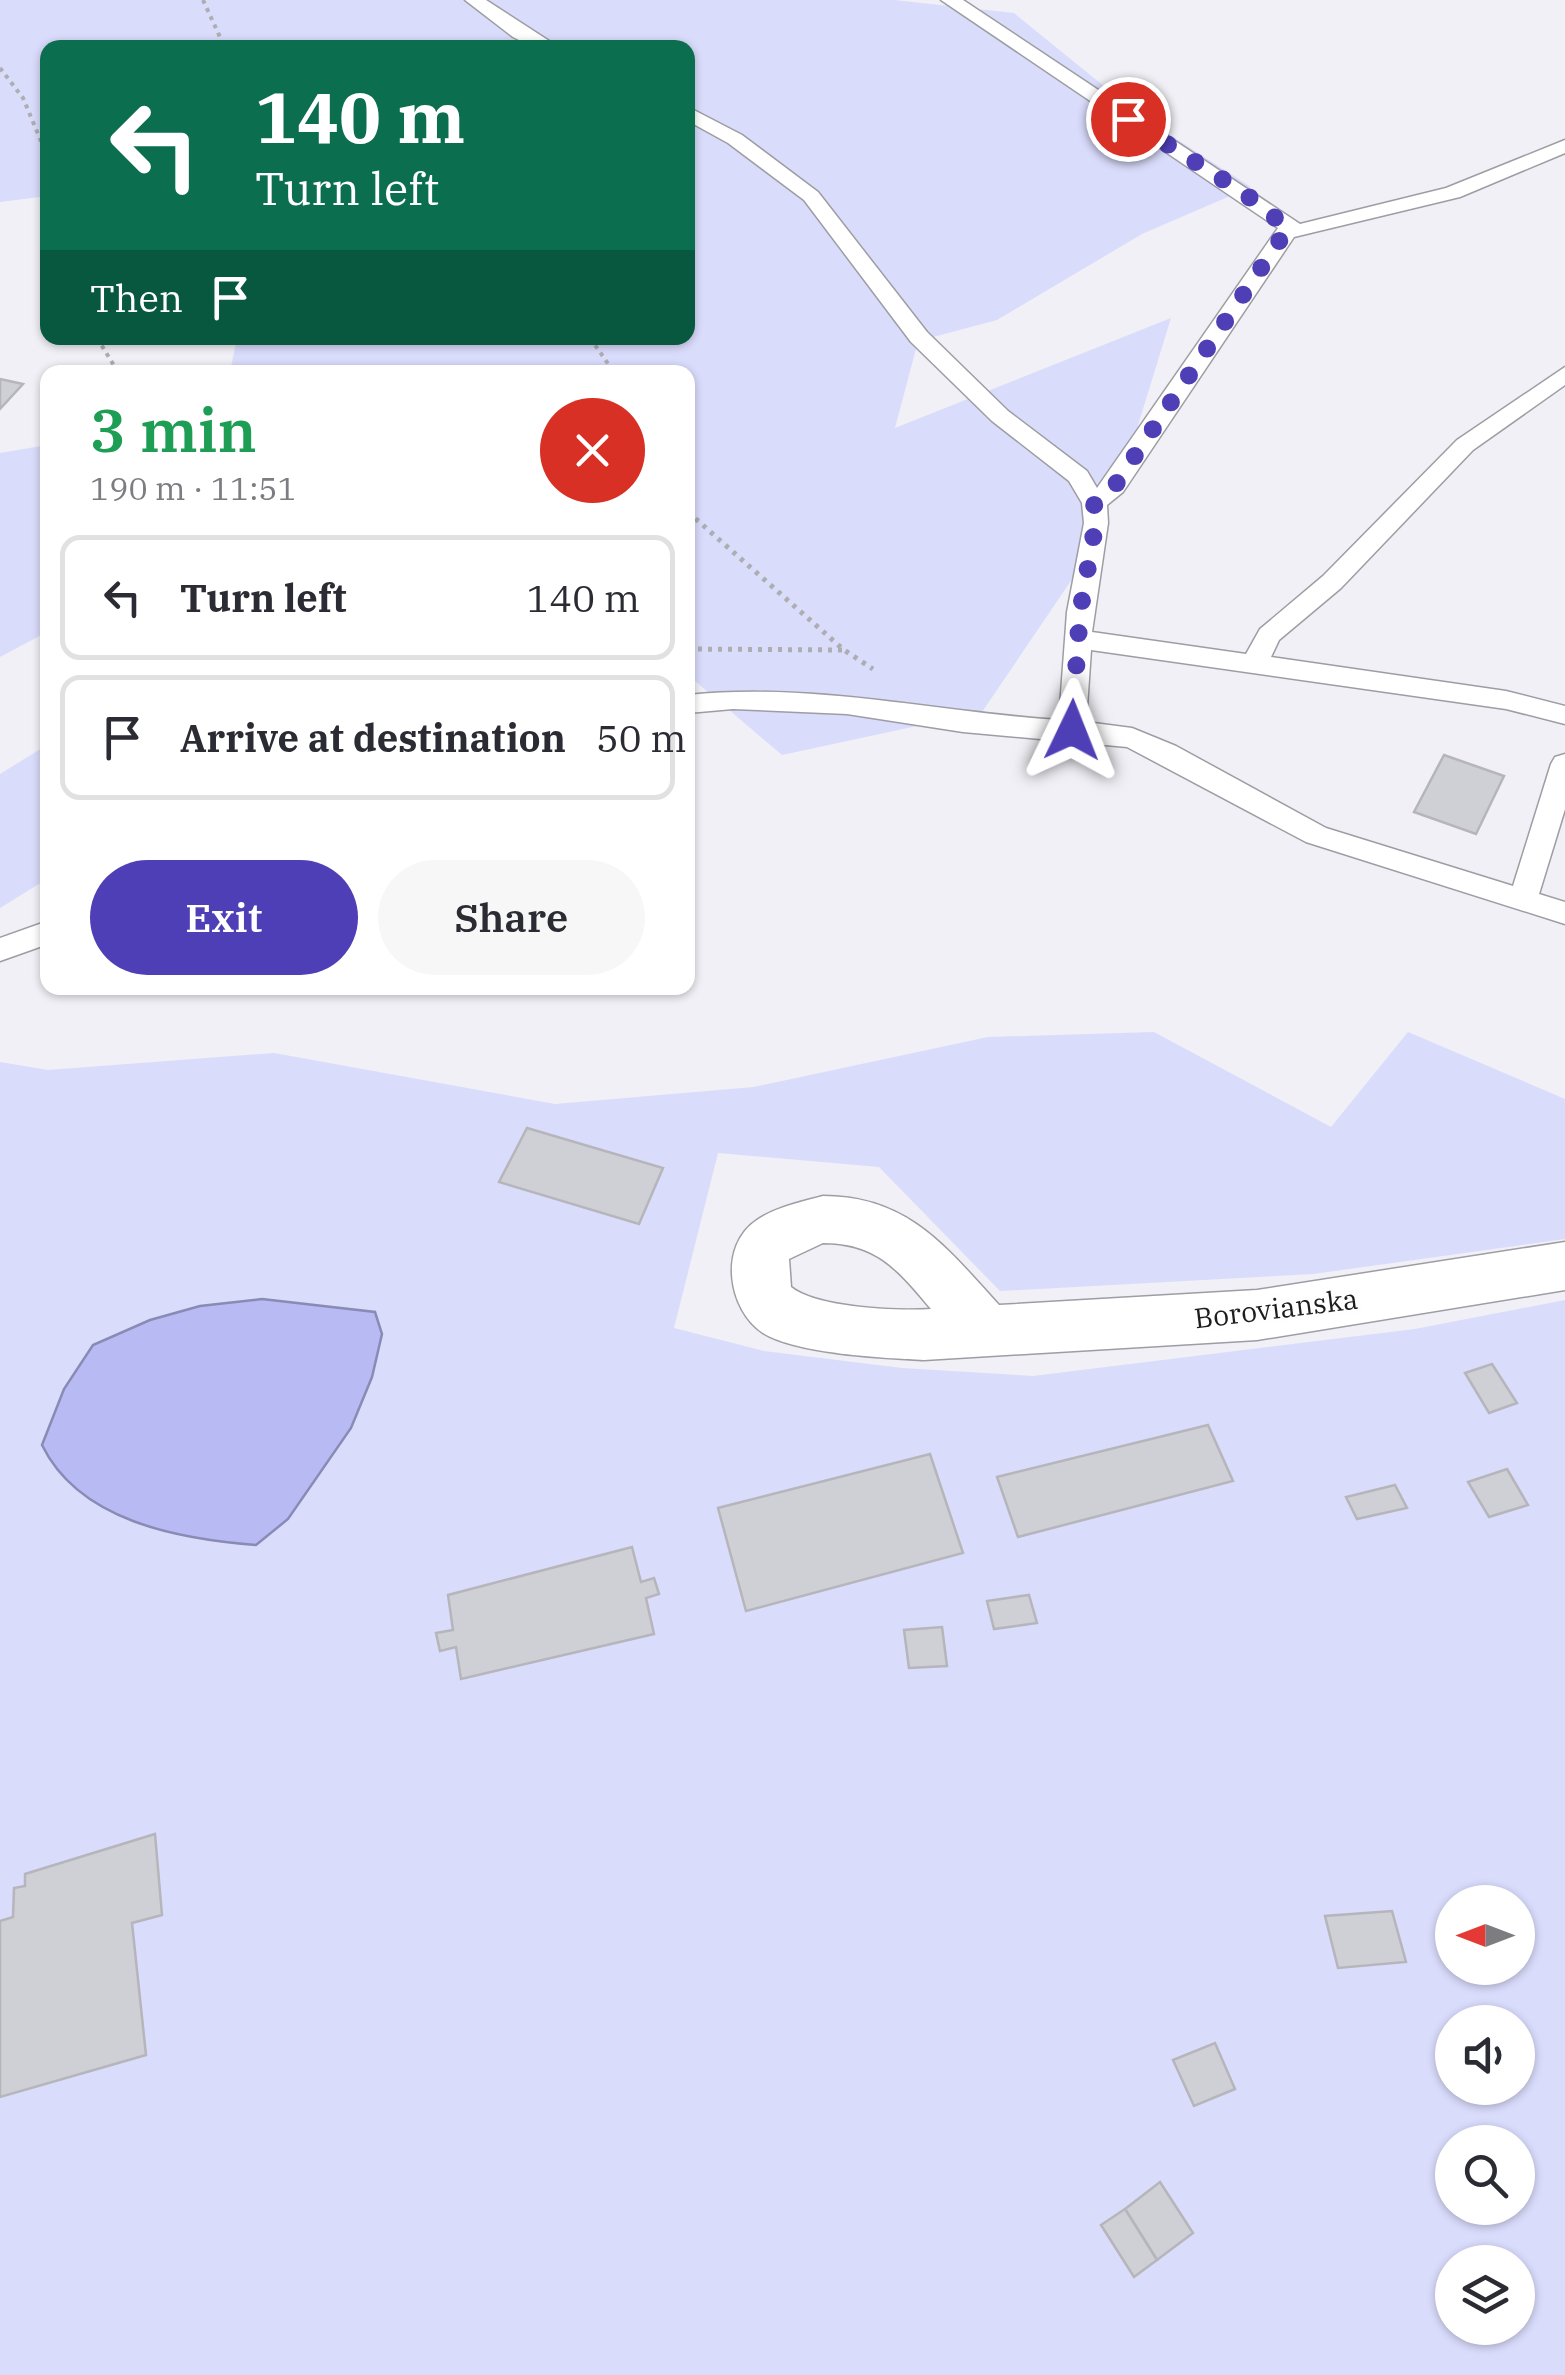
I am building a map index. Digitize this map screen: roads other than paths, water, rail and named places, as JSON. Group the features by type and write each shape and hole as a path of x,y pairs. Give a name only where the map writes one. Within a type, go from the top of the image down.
{"street":[{"name":"Borovianska","path":"986,1332 1258,1315 1565,1266"}],"lane":[{"path":"474,0 536,40"},
{"path":"950,0 1193,158 1288,228 1310,230 1452,193 1565,146"},
{"path":"695,117 735,139 810,196 903,320 1000,416 1078,476 1094,503 1096,522 1078,639 1072,730"},
{"path":"1094,503 1114,487 1288,228"},
{"path":"1254,664 1269,635 1332,582 1466,445 1565,374"},
{"path":"1078,639 1506,700 1565,714"},
{"path":"695,703 733,700 848,706 963,723 1132,738 1166,752 1316,835 1565,913"},
{"path":"1523,900 1565,764"},
{"path":"0,950 40,935"}],"water":[{"path":"262,1299 375,1312 382,1334 372,1377 351,1428 288,1519 256,1545 195,1538 134,1521 105,1508 80,1492 59,1471 42,1445 64,1389 93,1345 150,1320 200,1306"}]}
